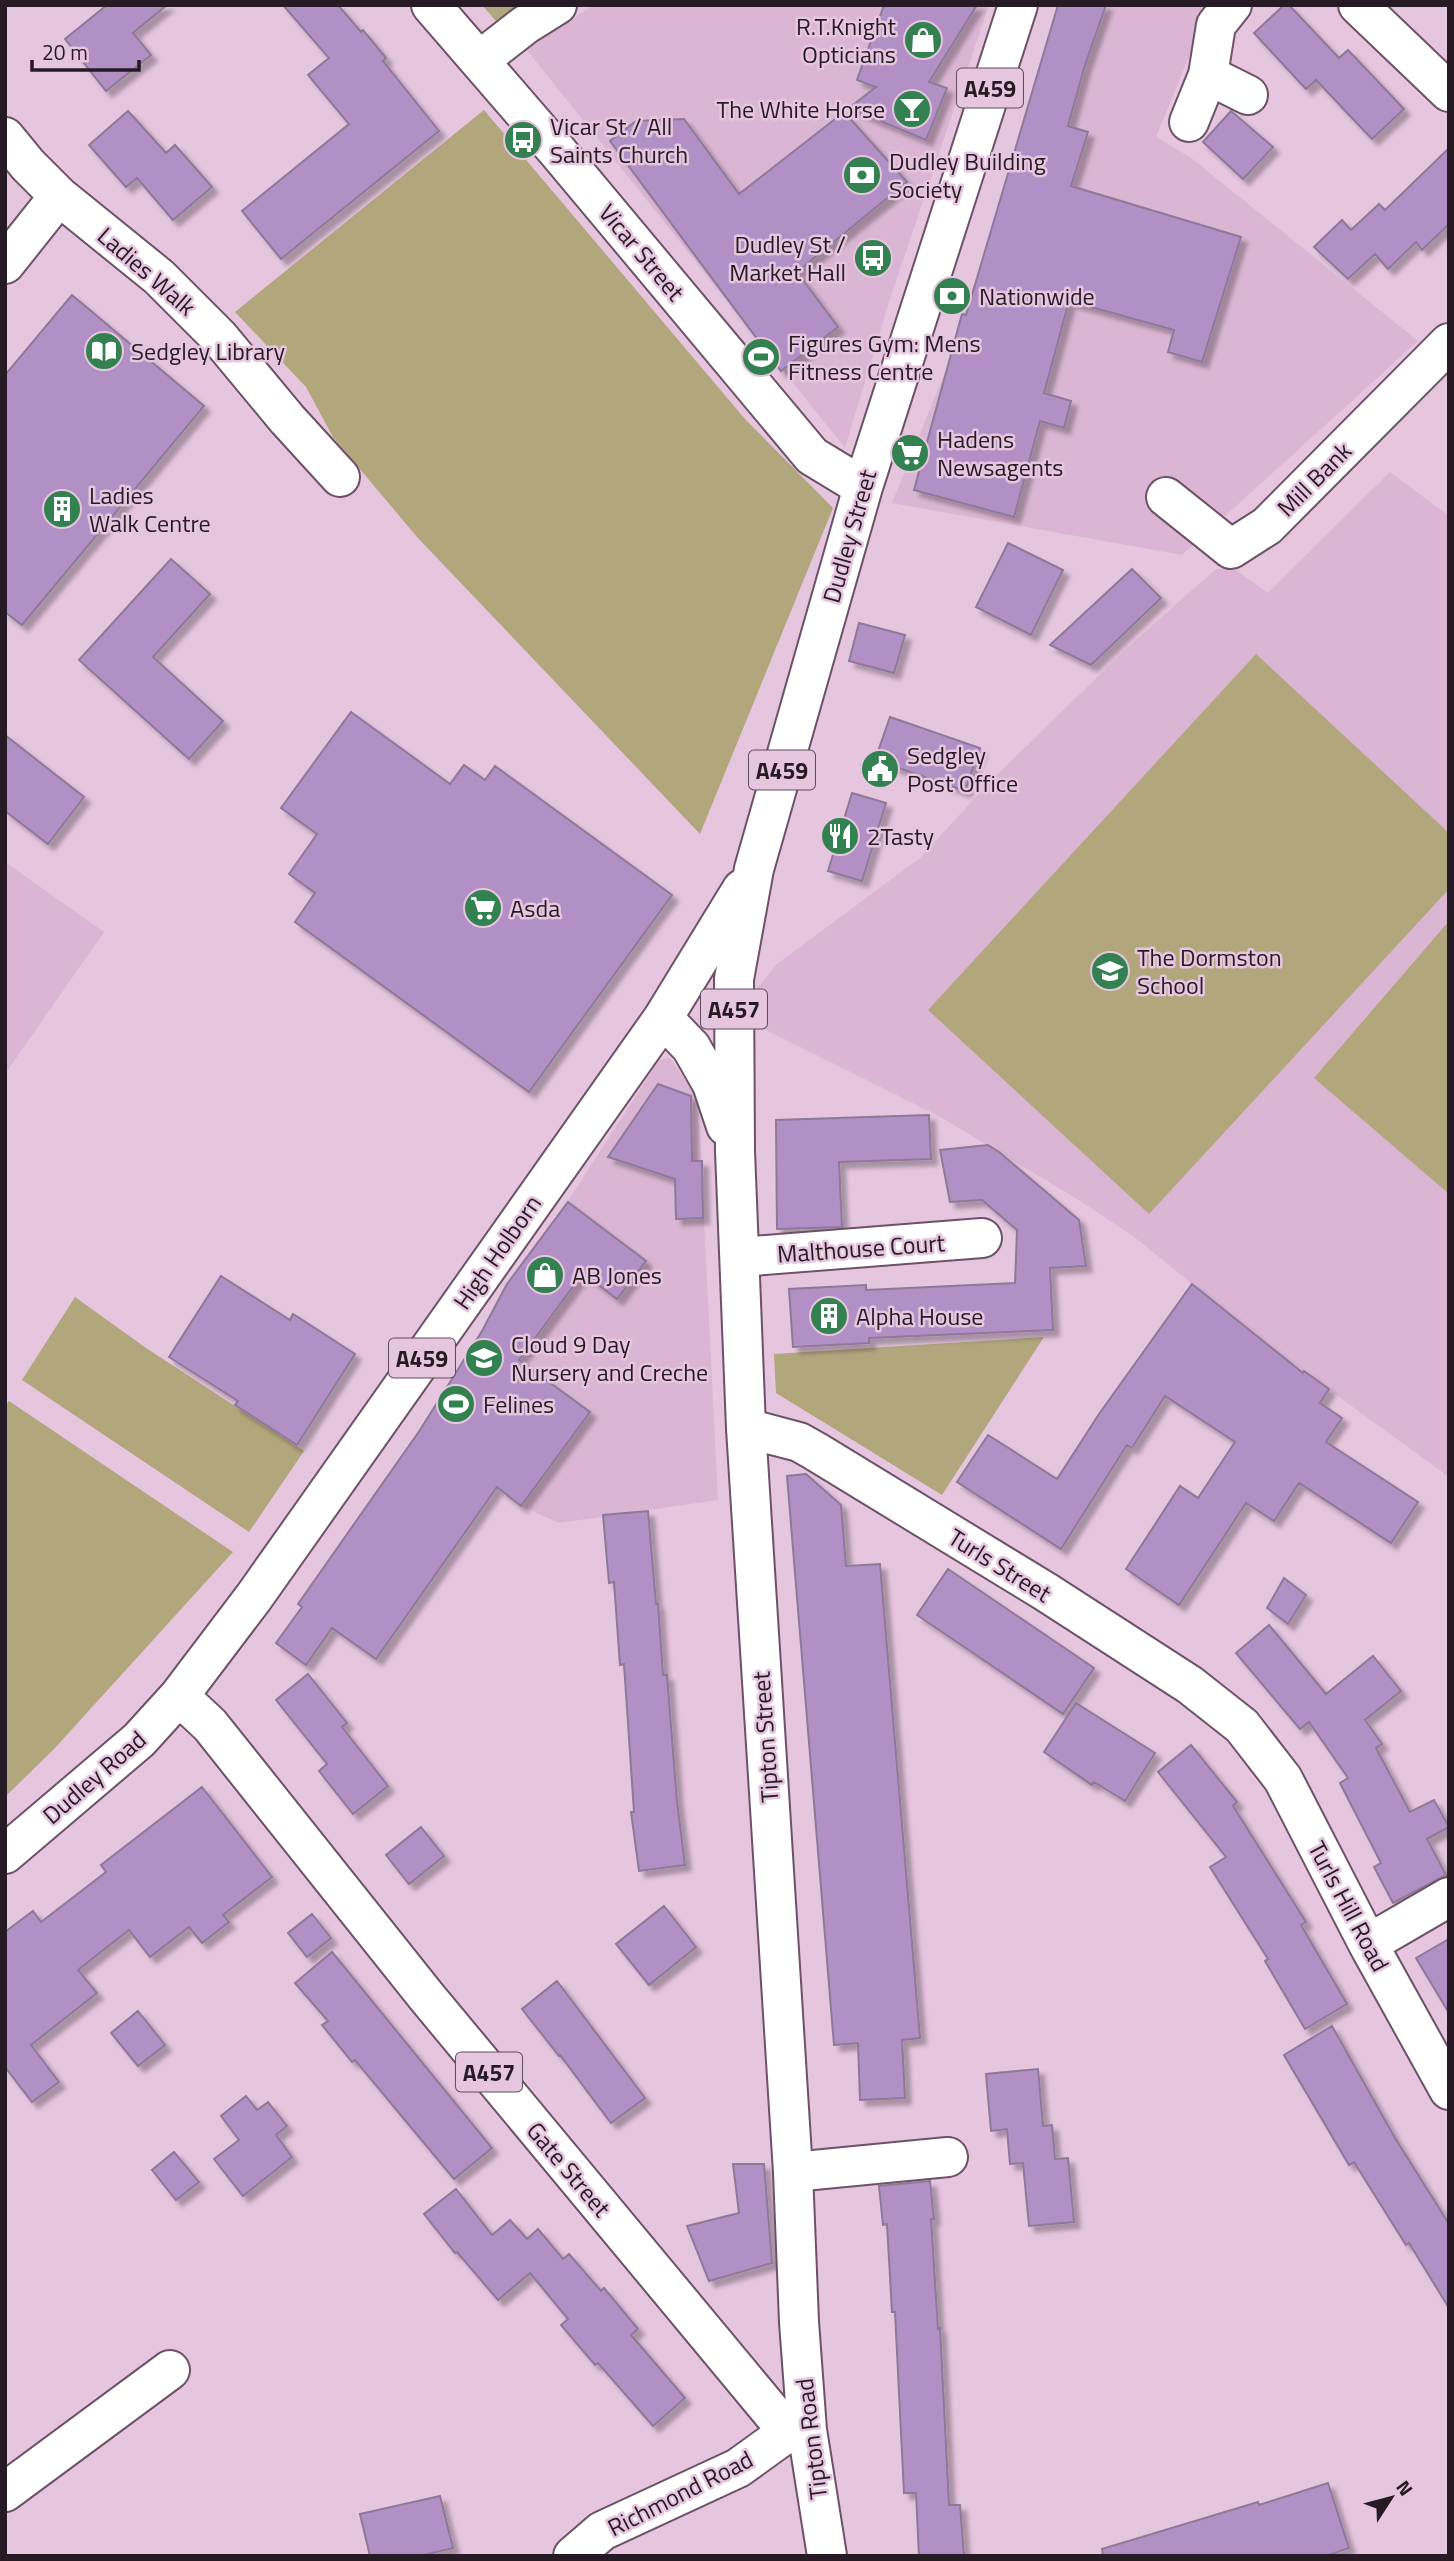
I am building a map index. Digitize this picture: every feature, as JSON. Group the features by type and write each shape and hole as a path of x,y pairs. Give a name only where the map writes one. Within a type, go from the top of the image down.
{"main road":[{"name":"Vicar Street","path":"431,5 812,456 863,486"},
{"path":"480,60 525,25 557,5"},
{"name":"Dudley Street","path":"754,869 863,486 1018,5"},
{"path":"1189,122 1208,75 1216,25 1232,5"},
{"path":"1358,5 1449,92"},
{"path":"1208,75 1248,95"},
{"name":"Ladies Walk","path":"5,137 59,196 159,277 219,337 340,477"},
{"path":"5,264 59,196"},
{"name":"Mill Bank","path":"1166,497 1231,549 1267,526 1449,343"},
{"name":"High Holborn","path":"179,1696 276,1568 663,1018 754,869"},
{"name":"Tipton Street","path":"754,869 734,979 735,1151 746,1428 793,2172 799,2322"},
{"name":"Tipton Street","path":"663,1018 687,1041 712,1084 735,1151"},
{"name":"Malthouse Court","path":"740,1257 982,1238"},
{"name":"Turls Street","path":"746,1428 799,1441 1046,1592 1190,1685 1242,1726"},
{"name":"Dudley Road","path":"5,1854 139,1740 179,1696"},
{"name":"Gate Street","path":"179,1696 210,1725 426,1996 798,2431"},
{"name":"Turls Hill Road","path":"1242,1726 1283,1780 1368,1944 1449,2090"},
{"path":"1368,1944 1449,1897"},
{"path":"793,2172 948,2157"},
{"name":"Tipton Road","path":"799,2322 798,2431 827,2556"},
{"path":"5,2492 170,2370"},
{"name":"Richmond Road","path":"573,2556 602,2531 738,2468 798,2431"}],"shaded area":[{"path":"482,5 522,5 496,21"},
{"path":"594,5 989,5 889,302 845,448 526,49"},
{"path":"1059,5 1213,5 1204,20 1156,137 1190,157 1418,341 1182,555 892,503 947,367 962,314 975,286"},
{"path":"484,110 745,419 833,508 700,834 417,537 333,437 306,387 235,312"},
{"name":"The Dormston School","path":"1390,472 1449,516 1449,1477 1269,1346 1133,1236 937,1115 754,1024 752,1001 758,987 777,964 920,858 987,785 1129,646 1216,569 1234,569 1268,593"},
{"path":"1256,654 1449,833 1449,889 1149,1214 928,1010"},
{"path":"5,862 104,932 5,1074"},
{"path":"1449,921 1449,1194 1314,1078"},
{"path":"670,1058 698,1098 718,1500 559,1523 521,1506 420,1430 659,1060"},
{"path":"75,1297 146,1348 304,1451 249,1532 22,1380"},
{"path":"1044,1337 942,1495 776,1393 774,1354"},
{"path":"9,1401 233,1552 54,1749 5,1797 5,1406"}],"building":[{"path":"107,5 167,5 133,33 151,55 106,91 65,39"},
{"path":"283,5 338,5 386,58 383,61 439,131 281,259 242,211 349,124 308,75 329,58"},
{"path":"884,5 977,5 929,82 947,88 926,140 849,108 876,87 857,80"},
{"path":"1058,5 1106,5 1084,68 1068,126 1088,132 1071,186 1241,237 1202,362 1168,352 1174,330 1069,301 1044,393 1071,401 1064,428 1040,421 1014,517 914,490 962,314 966,315"},
{"path":"1284,5 1289,5 1339,58 1348,50 1404,109 1372,139 1316,80 1306,89 1254,33"},
{"path":"128,111 166,153 175,145 212,187 173,220 137,178 126,187 89,145"},
{"path":"1231,111 1273,147 1243,179 1203,142"},
{"path":"844,112 907,182 797,272 838,327 781,371 610,141 636,121 684,119 739,194"},
{"path":"1449,148 1449,224 1422,250 1416,242 1388,269 1375,254 1348,279 1314,247 1342,220 1351,230 1379,204 1385,210"},
{"name":"Ladies Walk Centre","path":"72,295 204,406 22,625 5,612 5,375"},
{"path":"1008,543 1063,570 1031,635 976,607"},
{"path":"171,559 210,594 153,657 223,721 189,759 79,660"},
{"path":"1132,569 1161,598 1091,665 1050,645"},
{"path":"859,623 905,635 894,673 849,661"},
{"name":"Asda","path":"351,712 450,784 464,765 485,780 495,766 672,895 529,1092 295,922 315,893 289,874 317,834 281,808"},
{"path":"890,717 980,748 965,791 875,760"},
{"path":"5,735 84,797 48,844 5,811"},
{"path":"852,793 886,803 862,881 828,871"},
{"path":"658,1084 691,1096 692,1161 702,1161 703,1218 676,1219 675,1179 608,1157"},
{"path":"929,1115 931,1159 839,1162 842,1227 777,1229 776,1120"},
{"path":"988,1145 1079,1220 1086,1266 1050,1268 1053,1330 869,1338 869,1343 793,1347 789,1289 866,1285 866,1290 1015,1283 1017,1230 982,1200 950,1202 940,1150"},
{"path":"568,1202 646,1261 617,1299 583,1273 519,1360 590,1412 521,1506 497,1487 376,1659 332,1628 306,1665 276,1643 302,1607 298,1604 420,1430 482,1331 507,1284"},
{"path":"221,1276 290,1320 293,1314 355,1354 297,1445 235,1405 238,1401 169,1357"},
{"path":"1192,1284 1303,1373 1304,1371 1329,1389 1320,1403 1342,1418 1326,1442 1418,1502 1391,1543 1299,1483 1274,1521 1246,1503 1179,1605 1126,1569 1180,1486 1198,1498 1235,1442 1165,1396 1132,1448 1127,1445 1061,1549 957,1482 988,1435 1057,1479 1099,1414"},
{"path":"806,1474 841,1505 846,1566 880,1564 920,2038 902,2040 905,2098 860,2100 858,2043 834,2045 787,1476"},
{"path":"648,1511 663,1675 667,1675 685,1865 639,1871 631,1812 634,1812 624,1664 620,1665 614,1582 609,1583 603,1515"},
{"path":"948,1569 1094,1668 1063,1714 917,1615"},
{"path":"1284,1578 1306,1595 1288,1624 1267,1608"},
{"path":"1269,1625 1326,1694 1373,1656 1401,1691 1365,1720 1382,1744 1376,1748 1410,1812 1434,1800 1449,1827 1427,1839 1446,1875 1393,1903 1374,1867 1381,1863 1340,1783 1348,1778 1309,1722 1300,1729 1236,1653"},
{"path":"308,1674 347,1723 342,1727 388,1786 353,1814 319,1771 327,1764 276,1700"},
{"path":"1076,1703 1155,1753 1125,1801 1094,1782 1092,1785 1044,1752"},
{"path":"1191,1745 1237,1802 1233,1806 1306,1922 1301,1925 1347,2004 1305,2029 1265,1961 1268,1959 1210,1867 1226,1857 1158,1772"},
{"path":"202,1787 272,1877 223,1915 229,1922 202,1943 189,1927 150,1957 129,1930 78,1970 97,1993 31,2045 59,2082 32,2102 5,2067 5,1932 33,1911 41,1922 106,1872 101,1865"},
{"path":"421,1827 444,1856 409,1884 386,1855"},
{"path":"664,1906 696,1947 649,1985 616,1944"},
{"path":"312,1914 331,1938 307,1957 288,1933"},
{"path":"1449,1939 1449,2013 1416,1958"},
{"path":"332,1952 492,2148 454,2179 355,2060 352,2062 322,2025 328,2021 295,1983"},
{"path":"557,1981 645,2098 611,2123 522,2009"},
{"path":"138,2011 165,2045 138,2066 111,2033"},
{"path":"1332,2026 1395,2138 1449,2224 1449,2308 1354,2162 1349,2165 1284,2055"},
{"path":"1038,2069 1043,2126 1052,2125 1055,2159 1068,2158 1074,2222 1029,2226 1023,2163 1010,2164 1007,2129 991,2131 986,2074"},
{"path":"246,2096 257,2110 268,2102 287,2126 276,2135 292,2157 243,2196 214,2159 239,2140 221,2116"},
{"path":"174,2152 199,2182 176,2200 152,2170"},
{"path":"733,2164 764,2164 772,2263 709,2281 687,2226 739,2213"},
{"path":"930,2181 949,2505 960,2505 964,2556 919,2556 916,2493 904,2493 895,2312 892,2312 887,2224 883,2225 879,2186"},
{"path":"456,2189 492,2235 510,2220 527,2239 538,2229 563,2259 569,2254 601,2291 604,2288 638,2329 631,2335 685,2398 653,2426 561,2325 568,2319 530,2273 498,2300 424,2214"},
{"path":"1328,2483 1349,2548 1326,2556 1103,2556 1102,2549"},
{"path":"440,2496 453,2548 420,2556 370,2556 360,2514"}],"place":[{"name":"R.T.Knight Opticians","path":"923,40"},
{"name":"The White Horse","path":"912,109"},
{"name":"Vicar St / All Saints Church","path":"523,140"},
{"name":"Dudley Building Society","path":"862,175"},
{"name":"Dudley St / Market Hall","path":"873,258"},
{"name":"Nationwide","path":"952,296"},
{"name":"Sedgley Library","path":"104,351"},
{"name":"Figures Gym: Mens Fitness Centre","path":"761,357"},
{"name":"Hadens Newsagents","path":"910,453"},
{"name":"Ladies Walk Centre","path":"62,509"},
{"name":"Sedgley Post Office","path":"880,769"},
{"name":"2Tasty","path":"840,836"},
{"name":"Asda","path":"483,908"},
{"name":"The Dormston School","path":"1110,971"},
{"name":"AB Jones","path":"545,1275"},
{"name":"Alpha House","path":"829,1316"},
{"name":"Cloud 9 Day Nursery and Creche","path":"484,1358"},
{"name":"Felines","path":"456,1404"}]}
